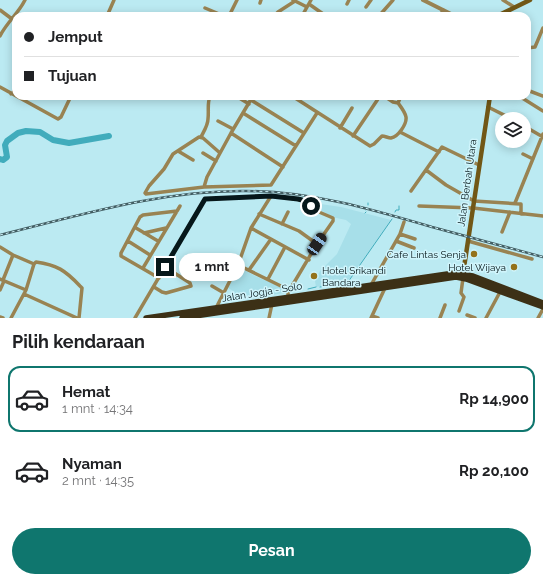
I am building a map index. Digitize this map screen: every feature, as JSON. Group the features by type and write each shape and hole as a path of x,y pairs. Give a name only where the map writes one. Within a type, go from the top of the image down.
{"highway":[{"name":"Jalan Jogja - Solo","path":"182,318 272,304 371,284 444,274 463,276 543,303"},
{"name":"Jalan Jogja - Solo","path":"146,318 216,308 289,294 318,294 386,287 463,276 543,308"}],"main road":[{"path":"505,12 530,0"},
{"name":"Jalan Berbah Utara","path":"463,276 489,100"}],"street":[{"path":"17,12 25,0"},
{"path":"109,12 114,0"},
{"path":"231,12 237,0"},
{"path":"366,7 371,0"},
{"path":"382,12 393,0"},
{"path":"423,0 429,1 447,12"},
{"path":"502,0 514,7"},
{"path":"278,12 294,1 309,4 320,12"},
{"path":"205,8 214,12"},
{"path":"0,10 12,19 4,27 0,36"},
{"path":"531,48 535,47 543,28"},
{"path":"0,86 11,94"},
{"path":"531,92 543,96"},
{"path":"22,100 58,119 61,117 69,100"},
{"path":"209,100 207,107 207,123 201,137 173,154 164,169 148,186 145,193 146,194 204,187 271,185 317,113"},
{"path":"242,100 249,104"},
{"path":"204,187 207,177 251,100"},
{"path":"255,100 304,133"},
{"path":"301,100 317,113 370,146 382,136 392,138 396,136 405,123 406,117 398,103 390,100"},
{"path":"353,136 377,100"},
{"path":"526,100 543,111"},
{"path":"488,107 492,107 500,112"},
{"path":"340,128 352,108"},
{"path":"243,113 296,146"},
{"path":"218,121 283,167"},
{"path":"515,203 543,136 531,130"},
{"path":"400,132 439,152"},
{"path":"201,137 220,153"},
{"path":"412,191 442,147 479,165"},
{"path":"178,151 193,160"},
{"path":"203,153 216,162"},
{"path":"522,154 533,159"},
{"path":"426,170 446,185 474,201 521,204 521,214"},
{"path":"216,308 238,265 251,228 271,196"},
{"path":"135,318 205,199 271,196 302,200 320,212 333,218 333,221 317,244 289,294 281,285 238,265"},
{"path":"143,268 180,206"},
{"path":"419,206 473,208 543,216"},
{"path":"159,278 121,255 136,228 140,217 143,215 177,211"},
{"path":"282,224 288,212"},
{"path":"502,232 510,212"},
{"path":"259,214 305,234 317,244"},
{"path":"371,284 400,234 404,222"},
{"path":"136,228 158,241"},
{"path":"144,233 166,228"},
{"path":"251,228 308,260"},
{"path":"400,234 415,238"},
{"path":"249,270 271,239"},
{"path":"128,241 150,255"},
{"path":"396,241 414,248"},
{"path":"468,241 532,259"},
{"path":"0,247 13,255 34,263 43,263 66,271 82,288 78,318 2,280"},
{"path":"268,279 284,247"},
{"path":"0,290 2,280 13,255"},
{"path":"11,318 25,292 34,263"},
{"path":"154,287 166,293 191,286 190,283 165,267"},
{"path":"460,311 464,297 461,293 463,276"},
{"path":"212,286 224,293"},
{"path":"378,318 372,317 386,287"},
{"path":"486,318 500,292"},
{"path":"268,318 272,304"},
{"path":"440,318 445,305"},
{"path":"538,318 543,308"},
{"path":"467,315 475,318"}],"shaded area":[{"path":"307,202 341,207 391,220 348,281 316,287 315,281 320,271 337,254 351,224 346,220 332,217"},
{"path":"239,267 255,276 284,288 284,293 230,301 235,292 228,288"}],"waterway":[{"path":"0,159 3,160 7,157 5,145 7,141 18,133 26,131 40,132 53,140 69,143 109,136"},
{"path":"395,212 396,210 399,210 399,206"},
{"path":"320,287 348,282 392,219"},
{"path":"308,289 316,287"}],"railway":[{"path":"0,235 91,212 153,199 215,192 246,191 293,194 340,202 543,257"}],"place":[{"name":"Cafe Lintas Senja","path":"474,254"},
{"name":"Hotel Wijaya","path":"514,267"},
{"name":"Hotel Srikandi Bandara","path":"314,276"}],"route":[{"path":"165,267 205,199 271,196 302,200 311,206"}]}
